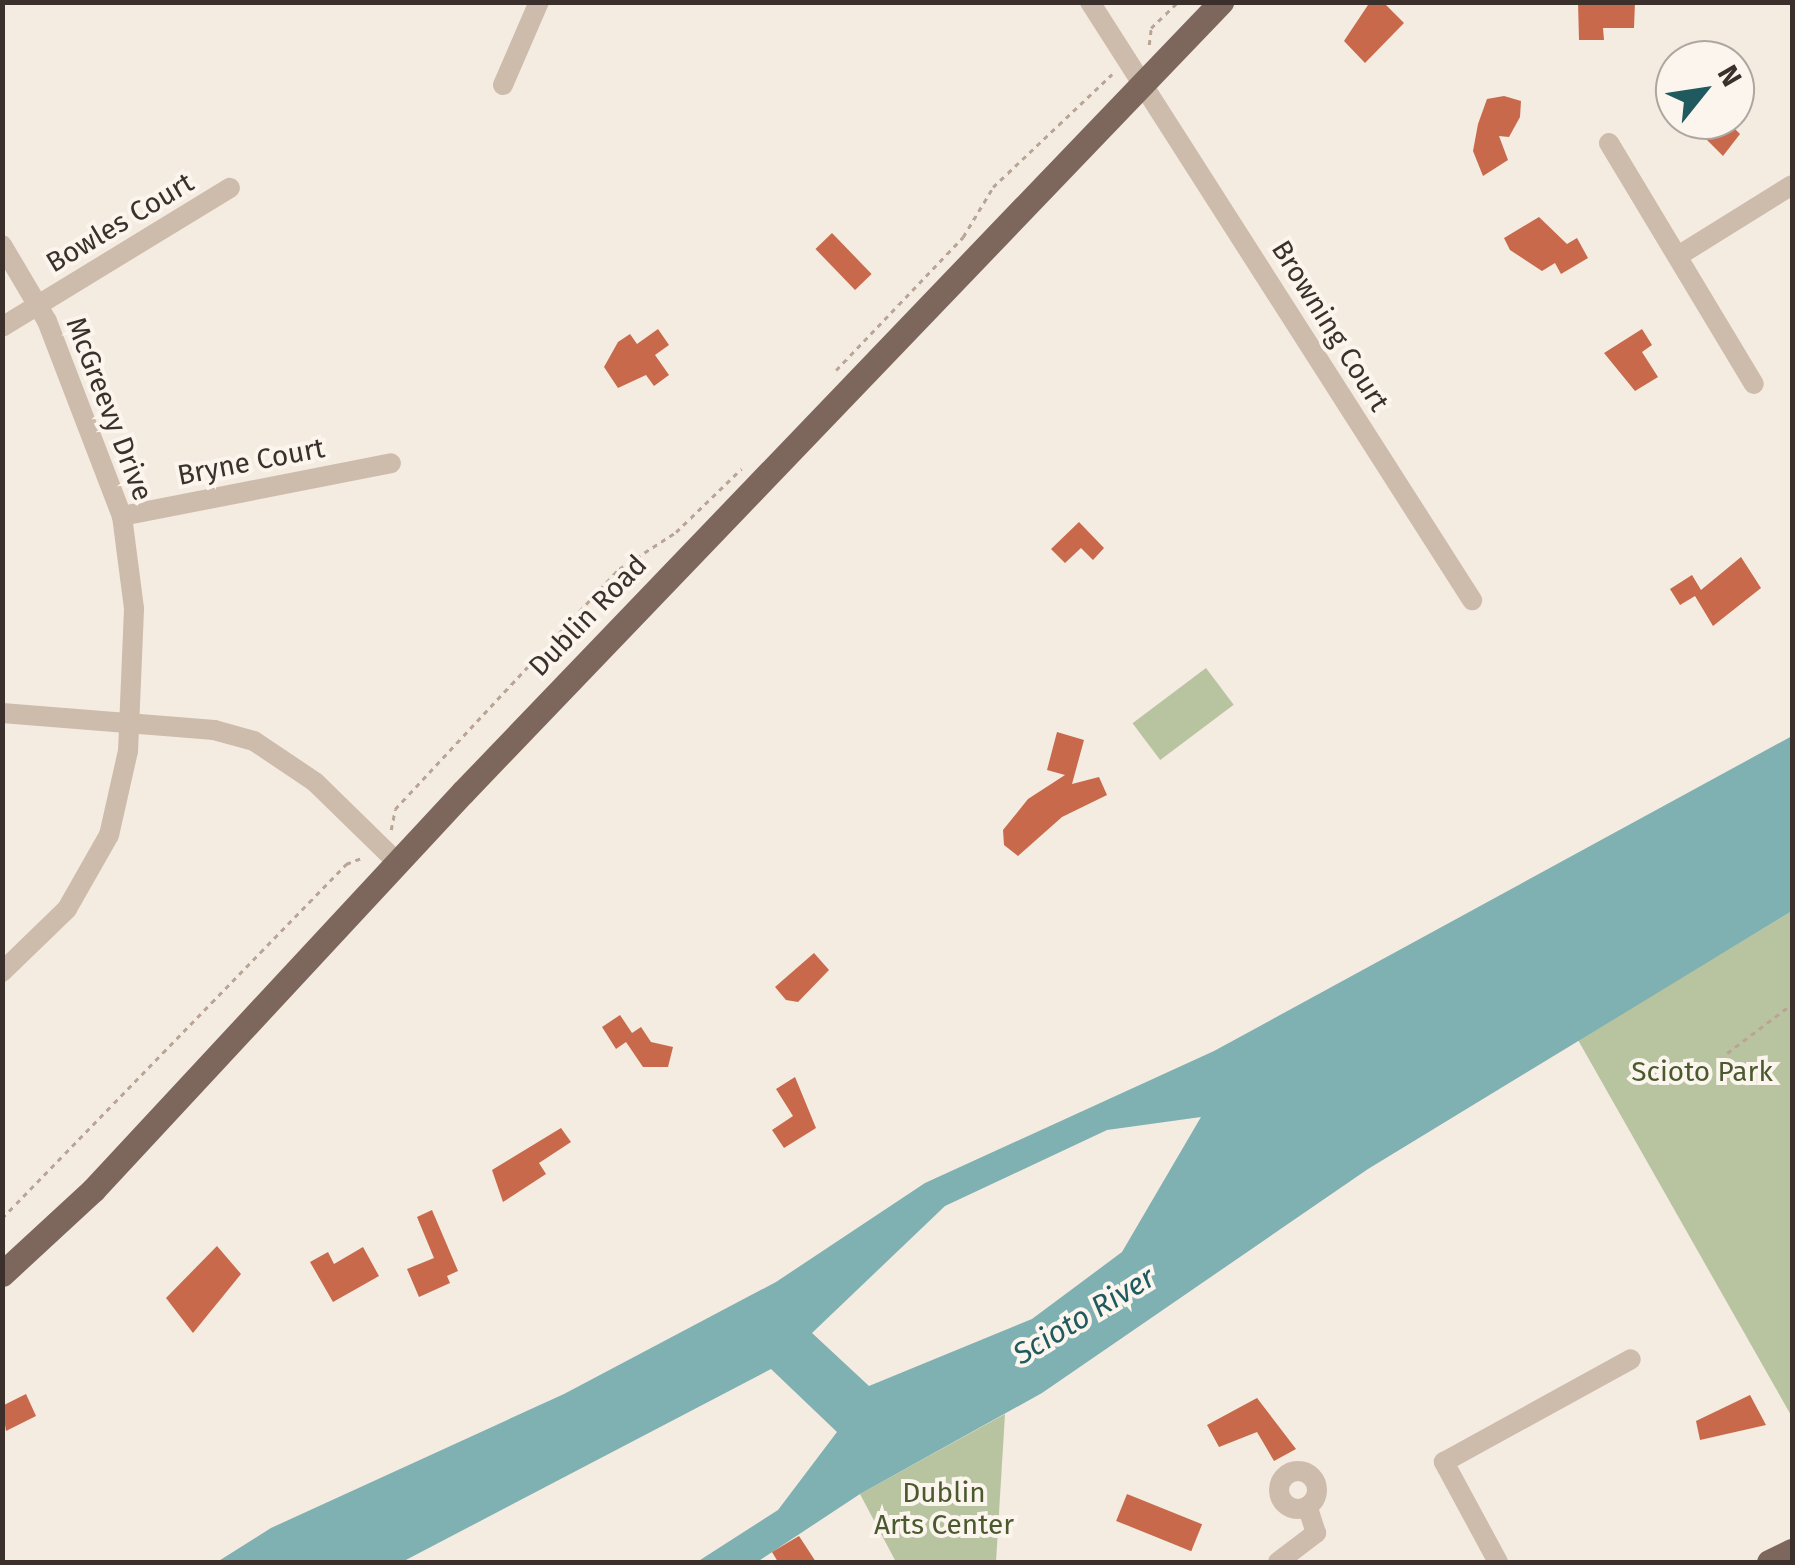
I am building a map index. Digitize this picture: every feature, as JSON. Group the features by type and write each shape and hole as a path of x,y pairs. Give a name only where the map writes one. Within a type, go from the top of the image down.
{"main road":[{"name":"Dublin Road","path":"2,1274 91,1192 1136,72 1221,2"},
{"path":"1769,1562 1792,1552"}],"street":[{"path":"502,86 538,2"},
{"name":"Browning Court","path":"1090,2 1472,600"},
{"path":"1609,144 1754,384"},
{"path":"1678,256 1792,186"},
{"name":"Bowles Court","path":"2,327 230,188"},
{"name":"McGreevy Drive","path":"2,245 38,305 122,516 134,609 130,724 109,835 91,875 2,972"},
{"name":"Bryne Court","path":"122,516 391,463"},
{"path":"2,714 130,724 254,741 290,762 397,862"},
{"path":"1498,1562 1444,1462 1631,1359"},
{"path":"1278,1562 1316,1534 1308,1506"}],"path":[{"path":"831,377 962,237 993,187 1107,76 1136,72 1178,2"},
{"path":"2,1218 346,864 377,844 397,824 395,808 619,569 676,532 748,465"},
{"path":"1727,1053 1792,1004"}],"green space":[{"path":"1206,668 1234,705 1160,760 1133,723"},
{"name":"Scioto Park","path":"1792,911 1792,1417 1578,1040"},
{"name":"Dublin Arts Center","path":"1005,1414 996,1562 896,1562 860,1494"}],"water":[{"name":"Scioto River","path":"1792,736 1792,911 1368,1169 1042,1393 860,1494 757,1562 697,1562 778,1510 837,1432 771,1369 402,1562 217,1562 271,1528 564,1394 776,1282 925,1183 1214,1051","holes":["1201,1117 1122,1252 1032,1319 869,1386 812,1333 945,1206 1107,1130"]}],"building":[{"path":"1370,2 1383,2 1404,23 1365,63 1344,41"},
{"path":"1578,2 1635,2 1634,28 1603,28 1604,40 1579,40"},
{"path":"1504,96 1521,101 1520,117 1509,137 1499,136 1508,160 1483,176 1473,151 1478,124 1487,99"},
{"path":"1707,140 1735,140 1723,156"},
{"path":"1539,217 1567,244 1577,238 1588,258 1561,274 1555,263 1542,271 1510,250 1504,238"},
{"path":"832,233 872,274 855,290 815,249"},
{"path":"658,329 669,345 655,355 669,375 654,386 646,375 618,388 604,367 618,342 630,334 637,344"},
{"path":"1642,329 1652,345 1642,352 1658,377 1635,391 1604,353"},
{"path":"1079,522 1104,548 1093,560 1081,548 1065,563 1051,549"},
{"path":"1741,557 1761,588 1713,626 1695,596 1680,605 1670,589 1692,575 1701,590"},
{"path":"1057,732 1084,740 1072,784 1099,777 1107,795 1062,817 1018,856 1004,845 1003,830 1028,799 1065,775 1047,770"},
{"path":"814,953 829,970 798,1002 786,1000 775,987"},
{"path":"620,1015 632,1033 641,1027 651,1042 673,1047 668,1067 643,1067 626,1042 616,1049 602,1027"},
{"path":"795,1077 816,1128 784,1148 772,1130 793,1116 776,1089"},
{"path":"561,1128 571,1142 539,1163 546,1174 503,1202 492,1170"},
{"path":"432,1210 458,1271 447,1276 450,1283 419,1297 407,1269 434,1258 417,1217"},
{"path":"217,1246 241,1274 193,1333 166,1298"},
{"path":"363,1247 379,1276 333,1302 310,1262 328,1252 334,1264"},
{"path":"26,1394 36,1416 6,1431 2,1406"},
{"path":"1750,1395 1766,1425 1700,1440 1696,1421"},
{"path":"1257,1398 1296,1449 1274,1461 1257,1432 1219,1447 1207,1425"},
{"path":"1127,1494 1202,1524 1191,1551 1116,1521"},
{"path":"799,1536 816,1562 778,1562 772,1552"}]}
